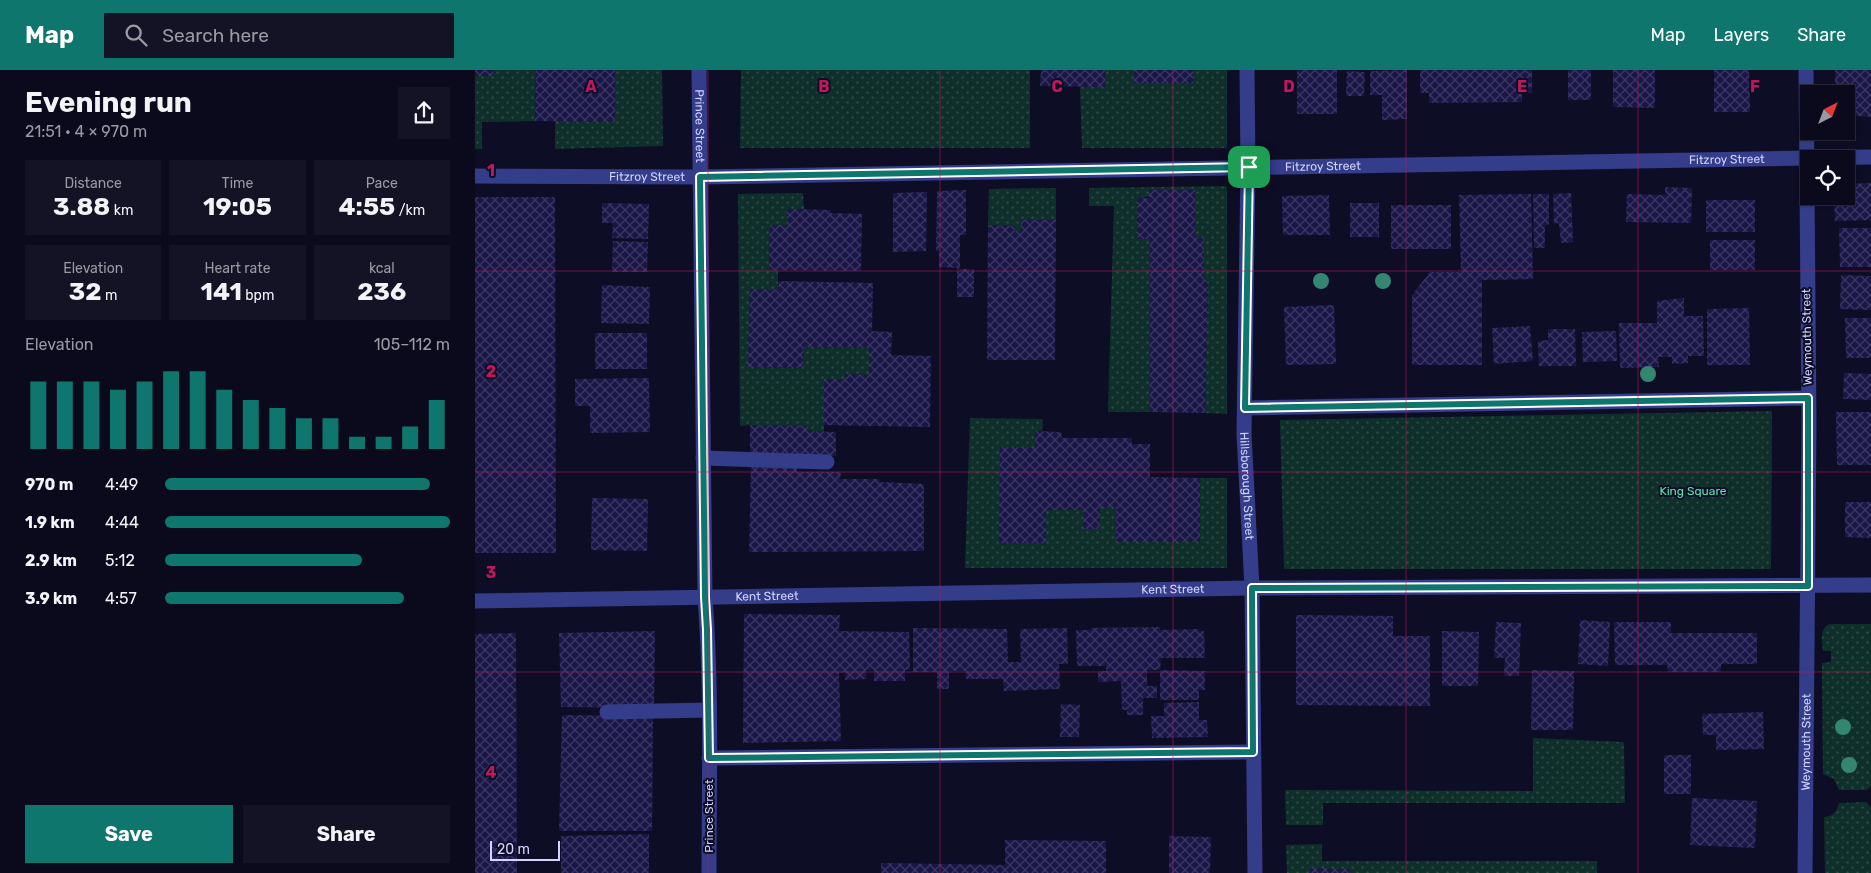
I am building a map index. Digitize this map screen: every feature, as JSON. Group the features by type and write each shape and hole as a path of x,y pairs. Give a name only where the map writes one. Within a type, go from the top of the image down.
{"street":[{"name":"Prince Street","path":"699,70 705,597 709,710 709,873"},
{"name":"Hillsborough Street","path":"1247,70 1249,167 1245,408 1252,588 1255,873"},
{"name":"Weymouth Street","path":"1805,150 1806,70"},
{"name":"Fitzroy Street","path":"1855,157 1871,157"},
{"name":"Fitzroy Street","path":"475,176 700,177 1800,158"},
{"name":"Weymouth Street","path":"1805,873 1808,586 1806,205"},
{"path":"1245,408 1808,398"},
{"path":"703,458 827,462"},
{"name":"Kent Street","path":"475,601 1252,588 1871,585"},
{"path":"607,712 709,710"},
{"path":"709,758 1253,752"}],"green space":[{"path":"493,70 536,70 535,121 482,122 482,149 475,149 475,76 493,76"},
{"path":"615,70 662,70 663,146 555,149 555,121 615,122"},
{"path":"741,70 1030,70 1030,148 740,148"},
{"path":"1105,70 1134,70 1134,83 1192,83 1193,70 1227,70 1227,148 1082,148 1080,87 1105,87"},
{"path":"1227,186 1227,414 1205,413 1208,280 1204,280 1195,238 1195,191 1137,198 1138,238 1150,239 1150,412 1108,412 1114,206 1089,206 1089,188"},
{"path":"1056,188 1056,220 1021,220 1021,231 1014,231 1014,226 988,225 989,189"},
{"path":"803,193 804,209 787,209 787,225 770,225 769,269 778,270 778,290 750,290 748,367 803,368 804,347 869,348 869,375 845,374 845,379 824,379 824,432 751,425 740,426 738,194"},
{"name":"King Square","path":"1772,411 1771,569 1284,569 1280,420"},
{"path":"970,418 1043,419 1042,431 1035,432 1035,448 1000,448 1000,543 1046,543 1046,510 1083,510 1083,529 1100,528 1100,507 1116,507 1116,542 1200,542 1200,478 1227,478 1227,568 965,568"},
{"path":"1830,624 1871,624 1871,785 1867,790 1839,790 1834,779 1823,774 1822,663 1831,662 1831,651 1823,651 1822,635 1824,628"},
{"path":"1533,738 1624,742 1625,803 1323,803 1323,825 1286,825 1285,790 1533,791"},
{"path":"1866,802 1871,807 1871,873 1825,873 1824,817 1834,813 1839,803"},
{"path":"1322,844 1322,861 1597,861 1597,873 1287,873 1286,845"}],"building":[{"path":"475,70 493,70 493,76 475,76"},
{"path":"536,70 615,70 615,122 535,121"},
{"path":"1041,70 1105,70 1105,87 1040,86"},
{"path":"1134,70 1193,70 1193,83 1134,83"},
{"path":"1297,70 1337,70 1337,114 1297,114"},
{"path":"1407,70 1407,119 1382,120 1382,95 1370,95 1370,71"},
{"path":"1420,70 1532,70 1532,93 1522,93 1522,102 1429,103 1429,93 1420,93"},
{"path":"1568,70 1591,70 1591,100 1568,100"},
{"path":"1613,70 1655,70 1655,108 1613,107"},
{"path":"1714,70 1749,70 1750,112 1714,112"},
{"path":"1835,70 1871,70 1871,117 1855,116 1855,85 1835,85"},
{"path":"1347,71 1365,72 1364,96 1346,96"},
{"path":"1871,183 1871,220 1835,221 1834,205 1855,205 1855,184"},
{"path":"1665,187 1692,188 1691,223 1626,222 1627,194 1665,195"},
{"path":"966,190 966,235 960,235 960,269 974,269 974,297 957,297 957,268 939,267 939,251 936,251 937,191"},
{"path":"1149,190 1195,190 1195,238 1204,237 1204,280 1208,280 1205,413 1150,412 1150,239 1138,239 1137,204 1137,198 1149,198"},
{"path":"927,192 926,251 893,252 893,193"},
{"path":"1571,193 1573,242 1561,243 1559,223 1554,224 1553,194"},
{"path":"1531,194 1533,279 1482,280 1482,365 1412,365 1412,295 1430,272 1461,272 1459,195"},
{"path":"1533,194 1549,194 1549,225 1545,225 1545,248 1534,248"},
{"path":"1329,195 1330,235 1283,235 1282,196"},
{"path":"475,197 555,197 556,553 475,553"},
{"path":"1706,200 1755,200 1755,232 1706,232"},
{"path":"602,203 649,204 648,239 612,238 613,223 602,223"},
{"path":"1350,203 1379,203 1379,237 1350,237"},
{"path":"1391,205 1451,205 1451,249 1391,249"},
{"path":"787,209 831,210 831,213 862,214 861,271 769,270 770,225 787,225"},
{"path":"1021,220 1056,220 1055,360 987,360 988,225 1015,226 1014,231 1021,231"},
{"path":"1839,228 1871,228 1871,267 1840,267"},
{"path":"1710,240 1755,240 1755,270 1710,270"},
{"path":"613,241 648,242 647,272 612,272"},
{"path":"1841,275 1871,276 1871,310 1840,309"},
{"path":"779,281 873,283 872,331 892,332 891,355 931,356 930,427 823,425 824,379 845,379 845,374 869,375 869,348 804,347 803,368 748,367 750,289 778,290"},
{"path":"602,285 650,287 649,324 601,323"},
{"path":"1684,298 1684,316 1703,316 1704,356 1688,356 1688,363 1672,364 1672,357 1658,357 1659,367 1620,368 1619,323 1657,323 1657,301"},
{"path":"1334,305 1336,364 1286,365 1284,307"},
{"path":"1749,308 1750,365 1707,365 1707,309"},
{"path":"1845,318 1871,318 1871,358 1846,358"},
{"path":"1530,326 1533,361 1494,364 1492,328"},
{"path":"1548,329 1575,329 1576,366 1539,366 1538,341 1548,340"},
{"path":"1616,331 1617,361 1583,362 1582,332"},
{"path":"595,333 647,333 647,369 595,369"},
{"path":"1844,373 1871,374 1871,400 1843,399"},
{"path":"649,378 650,432 590,433 590,406 575,406 575,379"},
{"path":"1836,412 1871,412 1871,465 1837,465"},
{"path":"750,425 808,426 808,431 836,432 836,456 750,455"},
{"path":"1035,431 1061,432 1062,438 1132,438 1132,444 1150,444 1150,477 1200,478 1200,542 1116,542 1116,507 1100,507 1100,529 1083,529 1083,510 1046,510 1046,543 999,543 1000,447 1035,448"},
{"path":"751,464 797,466 797,472 841,472 840,479 879,479 880,482 924,484 924,551 749,552"},
{"path":"592,498 648,499 647,551 591,550"},
{"path":"1845,502 1871,502 1871,538 1845,537"},
{"path":"744,614 840,615 839,631 909,632 910,670 905,670 905,681 874,681 874,670 866,670 866,679 845,680 845,672 839,673 841,741 743,743"},
{"path":"1296,615 1393,616 1393,636 1430,636 1430,706 1296,705"},
{"path":"1580,620 1610,622 1608,666 1578,664"},
{"path":"1496,622 1521,623 1519,676 1504,676 1505,658 1494,658"},
{"path":"1614,622 1671,622 1671,633 1757,633 1757,664 1721,664 1721,672 1668,672 1667,665 1615,665"},
{"path":"1160,627 1160,630 1199,629 1199,631 1204,631 1205,658 1161,658 1160,670 1147,670 1147,686 1157,686 1157,698 1143,698 1143,715 1127,715 1127,710 1122,710 1121,681 1098,682 1098,671 1106,671 1106,666 1077,666 1076,630"},
{"path":"913,628 1007,629 1008,662 1021,662 1020,629 1067,628 1068,664 1059,664 1060,689 1004,691 1003,679 966,679 966,671 949,671 949,689 937,689 937,672 913,672"},
{"path":"655,631 654,708 561,707 559,633"},
{"path":"1442,631 1479,632 1478,686 1442,686"},
{"path":"516,633 517,873 475,873 475,634"},
{"path":"1160,670 1205,671 1205,690 1199,690 1199,700 1160,700"},
{"path":"1532,670 1574,671 1573,730 1531,730"},
{"path":"1199,702 1199,720 1207,720 1208,737 1152,738 1151,716 1164,716 1164,703"},
{"path":"1061,704 1080,705 1079,737 1060,737"},
{"path":"1763,712 1764,749 1716,750 1716,735 1703,735 1702,714"},
{"path":"562,715 653,716 652,831 559,831"},
{"path":"1664,755 1691,755 1691,794 1664,794"},
{"path":"1692,798 1757,801 1755,848 1690,845"},
{"path":"649,834 649,873 561,873 561,836"},
{"path":"1169,836 1211,837 1210,873 1169,873"},
{"path":"1005,840 1106,841 1106,873 881,873 881,863 1005,865"},
{"path":"1310,868 1349,869 1349,873 1310,873"}],"route":[{"path":"1249,167 1245,408 1808,398 1808,586 1252,588 1253,752 709,758 705,597 700,177 1249,167"}]}
